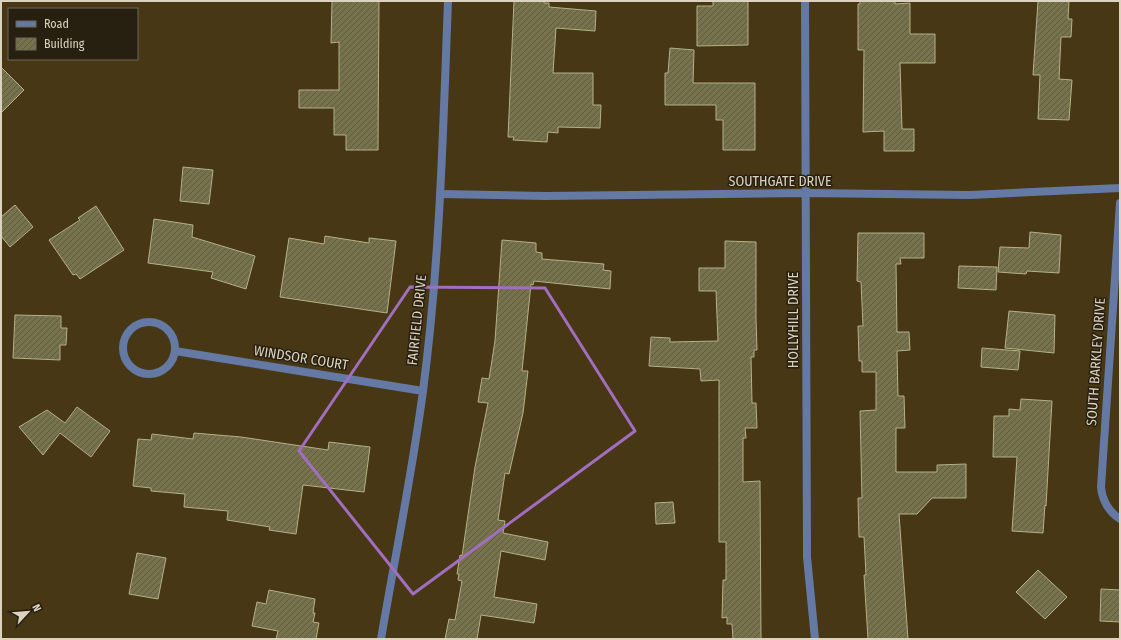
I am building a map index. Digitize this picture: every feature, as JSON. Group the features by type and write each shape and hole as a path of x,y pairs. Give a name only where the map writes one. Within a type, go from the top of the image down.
{"street":[{"name":"FAIRFIELD DRIVE","path":"381,639 423,391 436,260 448,1"},
{"name":"HOLLYHILL DRIVE","path":"805,1 807,557 815,639"},
{"name":"SOUTHGATE DRIVE","path":"440,194 545,196 805,193 970,195 1120,188"},
{"name":"SOUTH BARKLEY DRIVE","path":"1118,518 1108,508 1102,496 1101,487 1120,203"},
{"path":"147,322 164,327 174,342 175,351 172,360 167,367 152,374 144,374 130,366 125,360 123,343 131,329 147,322"},
{"name":"WINDSOR COURT","path":"175,351 423,391"}],"highlighted area":[{"path":"410,287 545,288 635,431 413,594 299,451"}],"building":[{"path":"332,1 379,1 378,150 346,150 346,135 334,135 334,108 299,108 299,90 339,90 339,42 331,43"},
{"path":"514,1 544,1 544,3 549,3 549,7 596,11 595,31 556,28 553,73 593,73 593,105 601,105 600,128 558,127 558,133 548,132 547,142 513,140 514,137 508,137"},
{"path":"713,1 748,1 748,45 697,46 697,6 713,6"},
{"path":"860,1 895,1 895,4 910,3 910,34 935,34 935,63 900,63 902,129 914,129 914,151 884,151 884,131 863,132 864,50 858,50 858,4 860,4"},
{"path":"1038,1 1069,1 1068,19 1072,19 1071,37 1061,37 1059,79 1072,80 1069,120 1038,119 1040,75 1033,75"},
{"path":"670,48 694,50 693,83 755,83 755,150 723,150 723,120 716,120 716,105 665,105 665,73 668,73"},
{"path":"1,67 24,90 1,113"},
{"path":"183,167 213,170 209,204 180,201"},
{"path":"15,205 33,227 10,247 1,236 1,217"},
{"path":"96,206 124,250 80,279 76,274 73,275 49,240 80,220 78,218"},
{"path":"154,219 193,225 192,237 255,256 246,289 211,278 213,272 148,263"},
{"path":"1030,232 1061,235 1059,273 1027,271 1026,274 998,272 1000,247 1029,248"},
{"path":"858,233 924,233 924,258 900,258 901,264 896,264 897,332 909,332 910,350 897,351 898,396 904,396 905,428 896,428 896,472 937,472 937,465 966,464 966,498 932,498 917,514 899,514 908,639 868,639 864,575 866,575 864,537 859,537 858,498 862,498 860,411 876,410 876,372 862,372 862,361 859,361 858,326 863,326 861,282 857,281"},
{"path":"325,236 369,243 369,238 396,241 387,313 280,297 289,238 324,244"},
{"path":"502,240 536,243 536,252 542,253 542,259 604,264 603,270 611,271 610,289 534,281 533,285 531,284 522,371 528,371 523,413 509,474 505,473 498,520 505,521 503,533 548,542 545,560 501,551 494,597 537,604 534,623 481,615 477,639 445,639 449,619 455,620 462,581 458,580 459,574 457,574 460,555 462,556 475,467 488,403 478,402 482,378 489,379 495,341"},
{"path":"725,241 756,242 757,350 754,350 754,357 751,357 752,403 756,403 757,428 745,428 746,438 743,438 743,482 760,481 761,639 733,639 732,624 727,624 727,617 722,618 723,580 726,580 726,542 719,542 719,380 701,381 700,369 649,366 651,337 670,338 670,342 718,341 716,291 699,291 699,268 725,268"},
{"path":"959,266 997,267 996,290 958,288"},
{"path":"1009,311 1055,315 1054,353 1005,348"},
{"path":"15,315 61,316 61,328 67,328 66,345 60,345 60,360 13,358"},
{"path":"982,348 1020,351 1018,370 981,367"},
{"path":"1021,399 1052,401 1043,533 1012,531 1017,457 993,457 994,416 1009,416 1009,409 1020,410"},
{"path":"77,407 110,431 91,457 60,433 43,455 19,427 47,410 65,423"},
{"path":"194,433 241,437 328,450 329,442 370,447 364,492 303,485 296,534 269,530 270,527 227,520 228,511 184,507 185,494 151,491 151,488 133,486 138,439 151,440 152,434 193,439"},
{"path":"673,502 675,523 656,524 655,503"},
{"path":"137,553 166,558 158,599 129,594"},
{"path":"1038,570 1067,597 1045,619 1016,592"},
{"path":"1101,589 1120,590 1120,622 1100,621"},
{"path":"269,590 315,599 313,613 315,613 313,622 319,623 316,639 276,639 278,631 252,626 257,602 266,604"}]}
